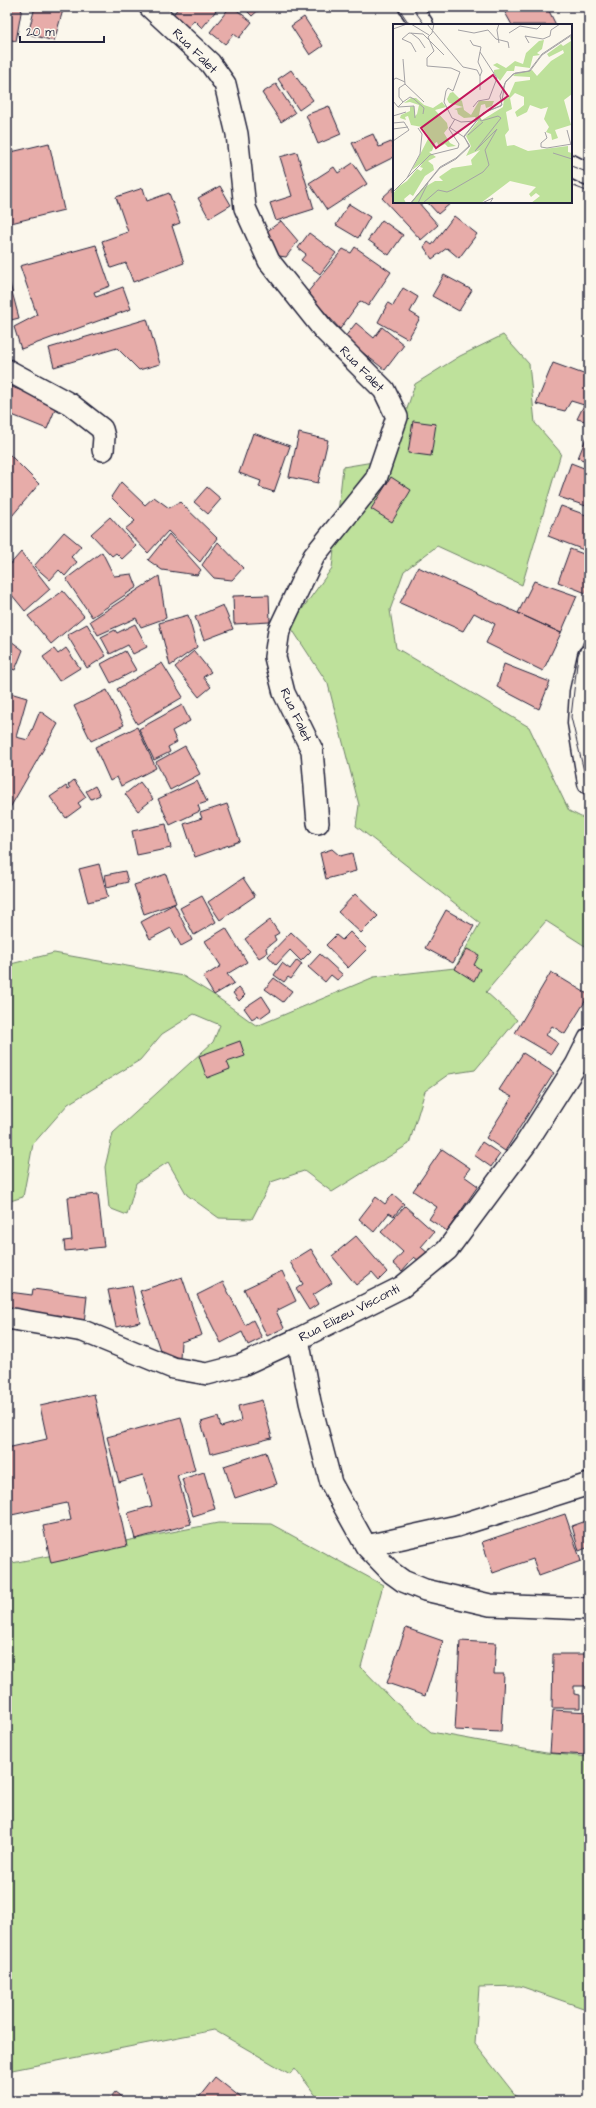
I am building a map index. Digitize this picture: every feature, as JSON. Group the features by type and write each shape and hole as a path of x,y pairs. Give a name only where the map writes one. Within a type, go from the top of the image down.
{"street":[{"name":"Rua Falet","path":"150,7 210,63 225,84 237,134 245,208 269,261 324,330 384,390 397,417 376,478 314,556 279,630 275,657 284,693 312,750 318,823"},
{"path":"410,7 421,24"},
{"path":"572,166 589,175"},
{"path":"7,370 70,404 102,429 104,437 103,450"},
{"path":"589,656 581,692 579,723 589,783"},
{"name":"Rua Elizeu Visconti","path":"7,1318 83,1331 173,1368 207,1374 242,1365 298,1339 402,1287 446,1250 525,1145 588,1044"},
{"path":"298,1339 310,1402 331,1483 366,1546 403,1582 425,1590 490,1605 589,1609"},
{"path":"366,1546 457,1526 589,1484"}],"green space":[{"path":"503,335 529,364 535,423 561,453 522,585 437,546 404,571 390,610 396,648 529,727 569,811 589,821 589,944 585,946 546,921 486,992 517,1020 475,1070 449,1074 425,1091 409,1144 332,1192 304,1171 271,1182 252,1219 219,1218 187,1195 168,1162 136,1183 127,1215 109,1208 105,1167 113,1133 213,1042 220,1025 194,1014 162,1034 140,1060 68,1104 33,1144 23,1197 7,1202 7,965 54,953 183,976 214,995 257,1026 374,977 455,968 480,923 356,826 359,805 328,684 290,626 332,568 343,467 391,459 415,384 460,356"},
{"path":"218,1523 271,1524 383,1585 361,1667 394,1701 431,1732 546,1753 589,1757 589,2010 520,1986 479,1987 475,2044 520,2101 320,2101 295,2068 290,2074 214,2030 7,2071 7,1564"}],"building":[{"path":"7,7 22,7 16,41 7,39"},
{"path":"35,7 51,7 63,10 54,41 28,34"},
{"path":"179,7 219,7 202,28 194,20 186,30 171,17"},
{"path":"230,7 233,7 252,22 239,38 234,34 225,44 210,32"},
{"path":"243,7 262,7 252,16"},
{"path":"502,7 547,7 556,24 511,24"},
{"path":"304,17 323,46 310,55 291,26"},
{"path":"291,70 313,100 299,110 278,79"},
{"path":"276,84 295,113 281,122 262,93"},
{"path":"329,106 341,134 318,144 306,115"},
{"path":"373,134 379,147 391,142 393,147 393,158 366,171 352,143"},
{"path":"49,143 64,210 7,224 7,153"},
{"path":"297,152 314,209 276,221 270,203 292,196 280,157"},
{"path":"353,163 367,184 327,210 309,183 334,167 338,173"},
{"path":"220,186 231,205 209,218 198,198"},
{"path":"143,188 147,201 169,193 180,223 172,226 184,263 133,282 126,263 111,268 102,241 128,232 116,197"},
{"path":"393,188 393,203 419,203 438,225 421,240 382,198"},
{"path":"428,203 451,203 438,214"},
{"path":"349,204 370,217 358,238 336,225"},
{"path":"454,216 477,234 459,258 447,248 432,259 424,247 428,242 432,245"},
{"path":"382,220 403,235 389,255 368,240"},
{"path":"281,221 298,241 286,257 279,256 262,235"},
{"path":"309,233 336,253 320,274 301,260 306,254 298,248"},
{"path":"96,245 110,286 94,292 96,297 123,287 131,309 21,349 14,327 37,315 20,266"},
{"path":"355,247 391,272 368,306 360,301 340,329 307,293 343,249 351,253"},
{"path":"7,273 19,318 7,321"},
{"path":"444,275 472,290 459,311 432,296"},
{"path":"403,288 418,297 410,312 420,318 408,339 378,322 388,303 393,306"},
{"path":"147,319 160,364 139,370 117,348 54,367 49,348"},
{"path":"356,323 374,338 382,327 404,345 385,370 344,338"},
{"path":"553,363 589,376 589,422 577,419 584,405 571,401 565,411 536,404"},
{"path":"7,385 57,405 47,429 7,413"},
{"path":"413,421 436,424 431,456 408,453"},
{"path":"589,431 589,462 578,458"},
{"path":"253,433 290,446 274,492 259,487 261,481 239,473"},
{"path":"299,433 328,440 318,483 289,477"},
{"path":"7,452 39,484 12,516 7,510"},
{"path":"571,463 589,470 589,507 559,497"},
{"path":"391,477 411,490 392,522 371,509"},
{"path":"121,482 145,505 154,497 169,508 180,502 217,538 200,562 168,531 148,553 125,529 135,521 111,497"},
{"path":"207,487 221,499 208,514 194,502"},
{"path":"561,506 589,516 589,552 548,536"},
{"path":"110,517 136,546 122,559 116,553 112,556 91,534"},
{"path":"64,532 81,546 71,557 77,562 65,576 59,570 50,580 34,566"},
{"path":"169,534 201,570 197,575 162,570 148,560"},
{"path":"218,542 243,568 232,580 214,578 202,565"},
{"path":"570,549 589,556 589,585 586,593 558,582"},
{"path":"21,552 50,589 25,611 7,589 7,568"},
{"path":"102,552 114,576 132,574 137,587 92,617 66,579"},
{"path":"418,567 561,633 543,671 486,643 495,624 474,613 463,631 400,603"},
{"path":"159,576 166,618 141,627 136,618 98,635 90,621"},
{"path":"534,581 577,596 561,633 518,613"},
{"path":"63,591 84,616 51,644 28,616"},
{"path":"269,595 270,622 234,624 233,596"},
{"path":"223,605 233,629 204,640 195,617"},
{"path":"188,615 197,647 170,666 159,623"},
{"path":"87,624 106,656 87,668 67,635"},
{"path":"135,624 147,647 133,654 128,645 110,654 101,637 115,630 117,633"},
{"path":"7,638 23,650 15,670 7,667"},
{"path":"66,648 80,668 59,681 43,657 54,649 58,654"},
{"path":"125,651 136,670 111,683 101,664"},
{"path":"194,651 211,672 203,677 211,687 199,697 175,667"},
{"path":"162,663 183,697 137,724 117,689"},
{"path":"504,664 550,682 539,709 497,687"},
{"path":"107,690 124,725 91,741 74,706"},
{"path":"7,692 27,698 16,737 28,740 40,711 58,724 7,813"},
{"path":"182,705 190,721 172,731 177,742 168,747 170,752 154,760 139,729"},
{"path":"137,727 156,768 121,786 117,777 110,781 95,747"},
{"path":"185,746 200,774 170,790 156,762"},
{"path":"74,780 86,797 78,803 81,807 66,818 50,797 66,786 68,789 70,788 68,785"},
{"path":"197,781 207,802 198,805 200,811 170,825 158,799"},
{"path":"140,782 153,799 138,811 125,794"},
{"path":"95,786 100,795 91,799 86,791"},
{"path":"227,804 240,841 195,857 184,824 202,818 200,813"},
{"path":"166,824 171,848 137,855 132,831"},
{"path":"332,849 340,856 352,853 356,871 326,879 320,853"},
{"path":"99,864 108,897 88,902 79,869"},
{"path":"125,871 128,882 107,887 105,875"},
{"path":"166,874 176,903 144,914 134,885"},
{"path":"243,878 255,896 220,920 208,902"},
{"path":"355,894 378,916 361,933 338,912"},
{"path":"202,896 216,922 194,935 180,908"},
{"path":"174,904 192,940 181,946 171,928 150,939 141,922"},
{"path":"446,910 474,926 453,963 425,948"},
{"path":"270,920 279,933 274,936 276,940 266,948 267,953 259,958 245,939"},
{"path":"226,928 247,962 227,974 234,983 214,995 203,977 221,966 205,941"},
{"path":"291,932 311,951 301,961 290,950 276,965 268,956"},
{"path":"350,932 367,949 348,968 326,945 336,935 342,940"},
{"path":"467,949 479,955 474,965 480,969 474,981 455,969"},
{"path":"320,954 343,975 337,980 331,975 325,982 308,967"},
{"path":"297,960 302,964 291,979 288,977 284,982 274,975 282,963 290,969"},
{"path":"551,972 589,995 565,1034 552,1026 546,1035 558,1043 551,1054 515,1033"},
{"path":"274,978 292,991 283,1002 265,989"},
{"path":"239,988 245,995 239,1001 233,993"},
{"path":"262,996 271,1010 260,1018 258,1015 252,1019 244,1008"},
{"path":"240,1041 245,1056 227,1062 230,1069 207,1078 199,1056"},
{"path":"523,1053 554,1073 505,1151 486,1138 512,1097 499,1090"},
{"path":"482,1142 500,1154 491,1167 474,1155"},
{"path":"442,1149 470,1168 464,1176 478,1186 447,1231 429,1219 437,1207 413,1191"},
{"path":"98,1194 104,1247 65,1251 64,1241 72,1240 68,1197"},
{"path":"393,1194 404,1204 394,1216 389,1213 374,1232 359,1219 376,1197 385,1204"},
{"path":"405,1206 434,1232 421,1247 431,1256 424,1265 414,1257 402,1271 393,1263 403,1252 381,1232"},
{"path":"356,1236 387,1272 379,1280 372,1272 356,1285 332,1256"},
{"path":"311,1249 332,1283 313,1295 318,1304 309,1310 296,1289 303,1284 290,1262"},
{"path":"282,1271 296,1301 276,1311 284,1328 267,1336 244,1289"},
{"path":"182,1277 202,1335 181,1342 180,1358 162,1356 140,1291"},
{"path":"223,1282 245,1325 253,1320 262,1338 248,1345 242,1332 221,1343 197,1295"},
{"path":"132,1286 140,1322 116,1327 108,1290"},
{"path":"33,1289 87,1296 84,1323 7,1310 9,1292 32,1295"},
{"path":"94,1394 127,1546 51,1563 43,1526 71,1520 67,1503 7,1516 7,1448 47,1439 40,1406"},
{"path":"262,1400 272,1438 210,1454 201,1422 218,1417 221,1427 241,1421 238,1406"},
{"path":"181,1417 195,1470 177,1475 191,1524 135,1539 128,1513 152,1506 143,1475 119,1482 107,1437"},
{"path":"266,1452 277,1484 235,1498 224,1466"},
{"path":"204,1472 215,1509 193,1516 182,1479"},
{"path":"565,1514 581,1561 539,1576 533,1559 493,1573 482,1542"},
{"path":"589,1520 589,1547 579,1551 572,1526"},
{"path":"406,1628 443,1641 425,1696 387,1683"},
{"path":"460,1641 496,1643 494,1674 504,1674 501,1732 455,1730"},
{"path":"553,1654 589,1654 589,1686 574,1686 574,1694 580,1695 580,1708 552,1708"},
{"path":"553,1710 589,1712 589,1755 550,1753"},
{"path":"215,2077 245,2101 196,2101"},
{"path":"115,2092 127,2101 108,2101"}],"tram line":[{"path":"398,7 409,24"},
{"path":"412,7 424,24"},
{"path":"572,166 589,173"},
{"path":"572,185 589,192"},
{"path":"589,628 578,655 571,717 589,792"}]}
